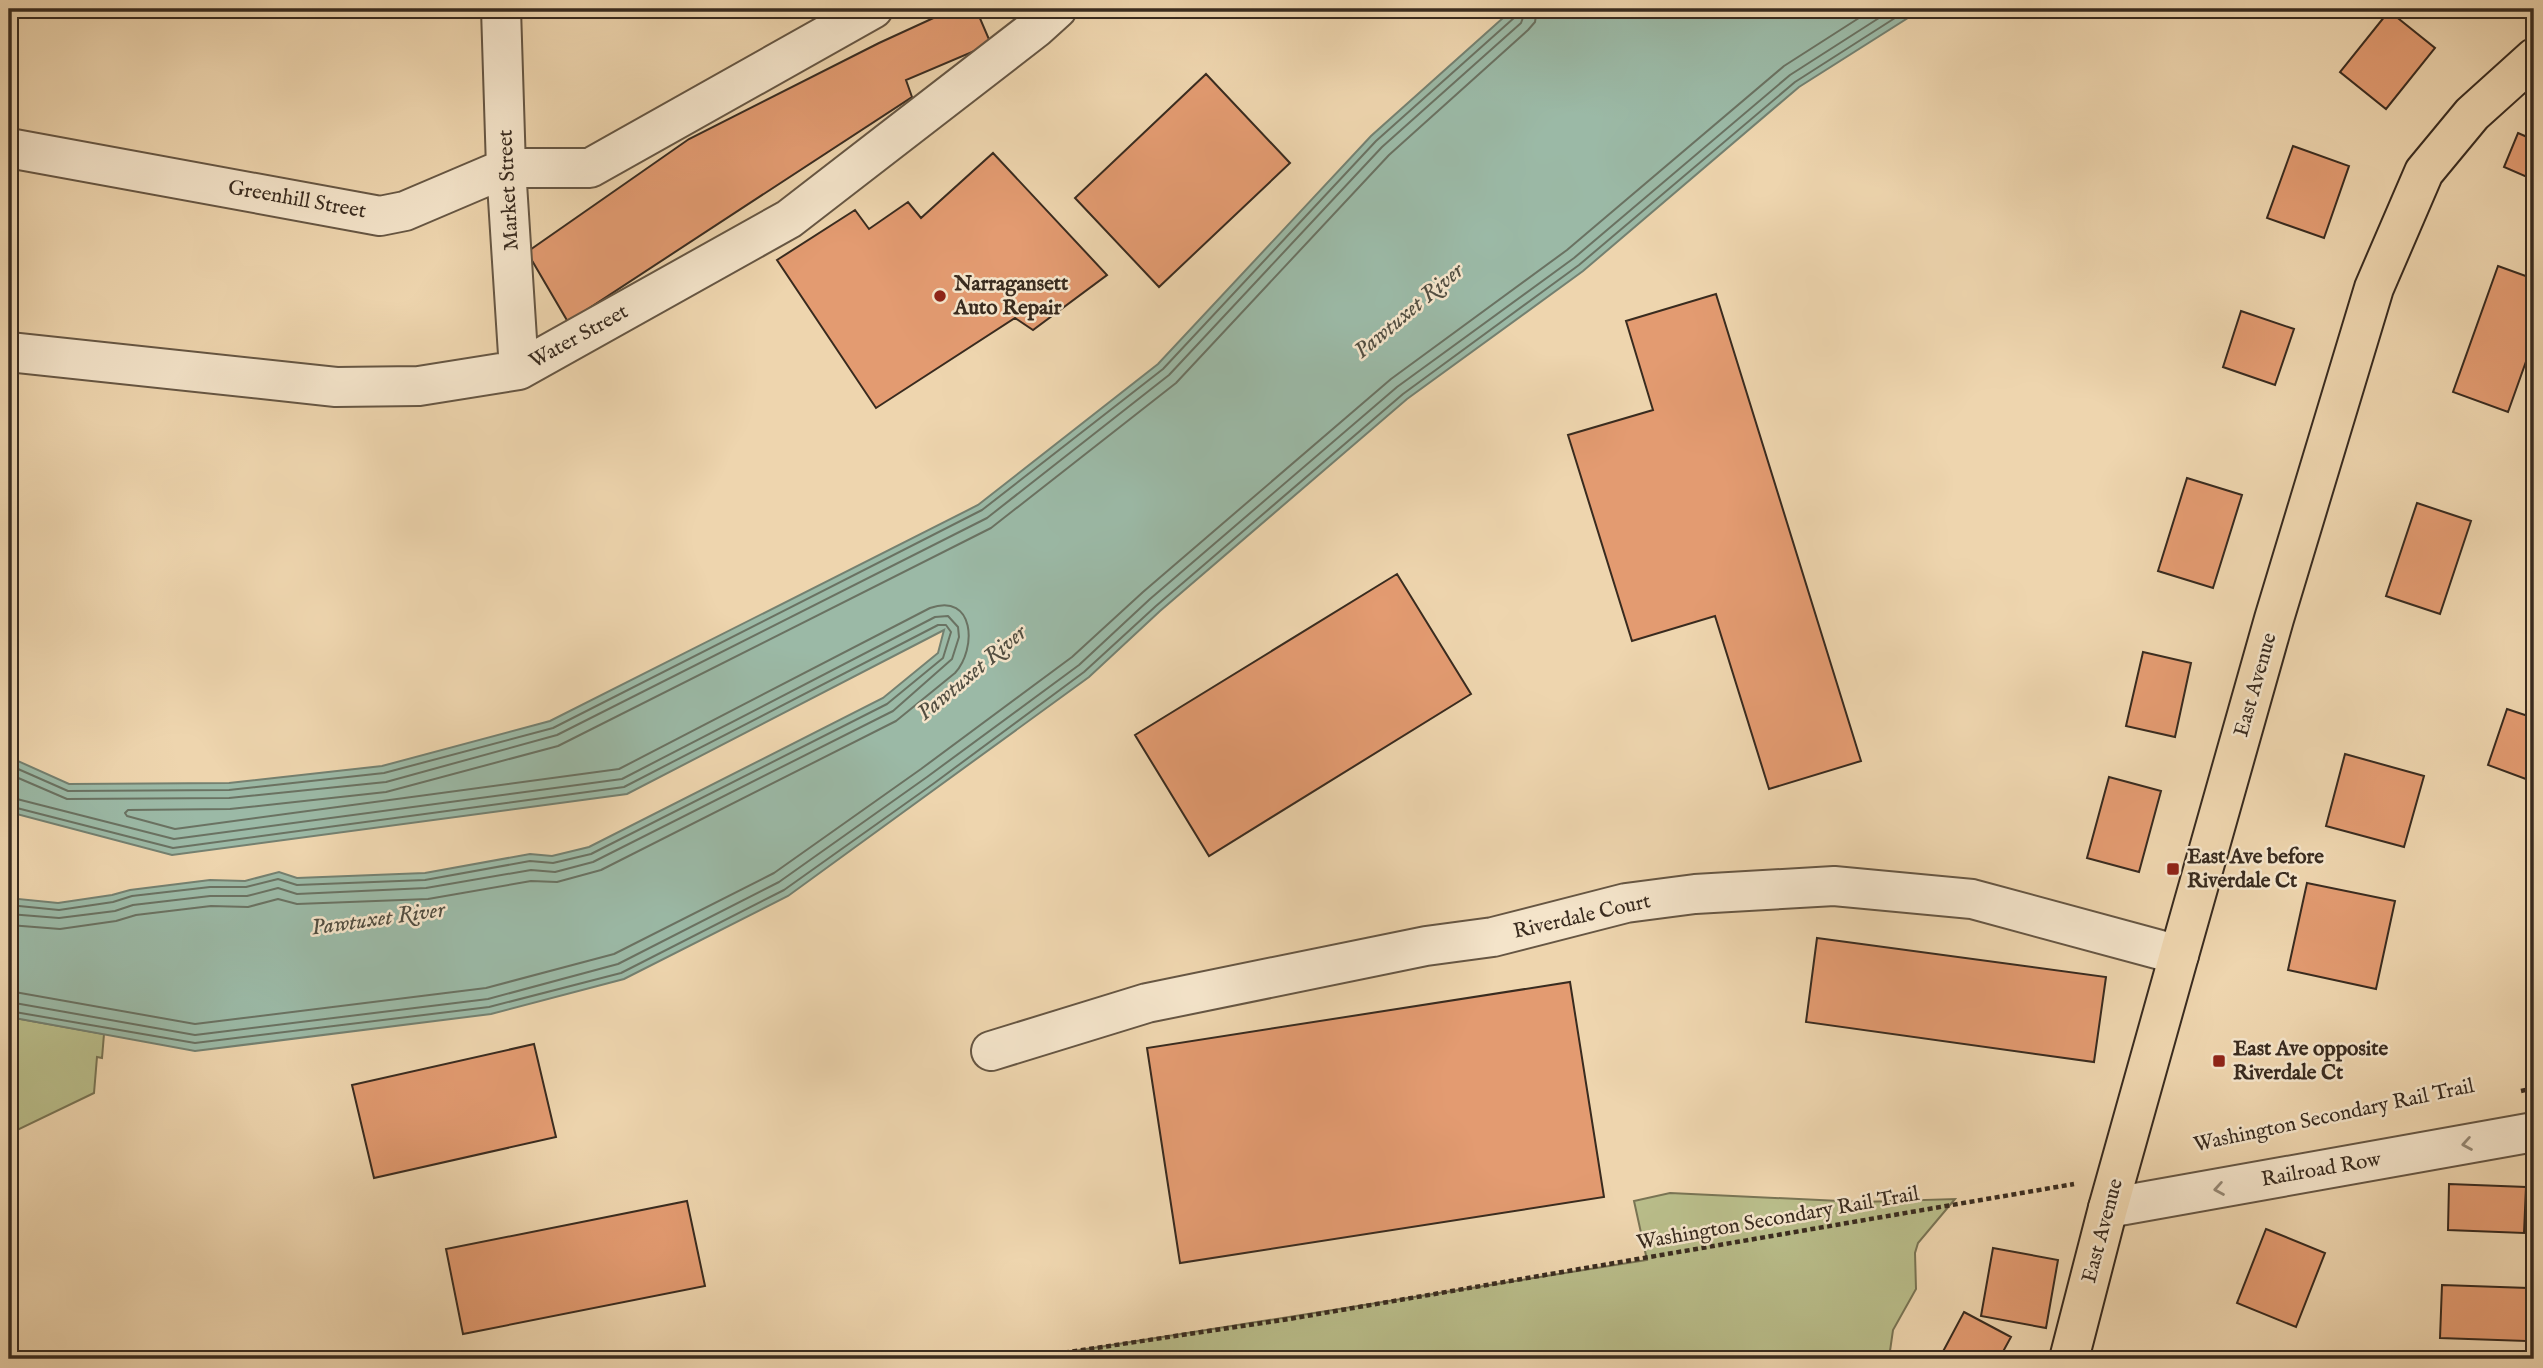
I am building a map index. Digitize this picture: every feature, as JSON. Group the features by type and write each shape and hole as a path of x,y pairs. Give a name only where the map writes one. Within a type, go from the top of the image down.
{"main road":[{"name":"East Avenue","path":"2069,1359 2113,1192 2274,620 2374,288 2424,172 2472,114 2534,58"}],"street":[{"name":"Market Street","path":"500,9 506,168 519,370"},
{"name":"Greenhill Street","path":"9,148 380,216 405,211 506,168 590,168 873,9"},
{"name":"Water Street","path":"9,352 336,387 419,386 519,370 789,219 1057,9"},
{"name":"Riverdale Court","path":"991,1051 1147,1003 1426,946 1493,937 1626,903 1695,894 1834,886 1972,899 2179,955"},
{"name":"Railroad Row","path":"2113,1192 2534,1132"}],"path":[{"path":"2508,1094 2534,1088"},
{"name":"Washington Secondary Rail Trail","path":"1022,1359 2113,1192"}],"green space":[{"path":"9,1017 104,1034 102,1058 97,1057 94,1093 9,1134"},
{"path":"1670,1193 1861,1202 1955,1199 1918,1243 1915,1253 1916,1289 1893,1330 1890,1351 1883,1359 1024,1359 1647,1260 1634,1201"}],"water":[{"name":"Pawtuxet River","path":"1513,9 1922,9 1799,87 1583,271 1407,399 1160,611 1089,677 788,896 624,979 491,1014 195,1051 9,1017 9,898 58,903 210,880 245,881 279,872 297,878 425,873 530,854 552,856 589,847 883,698 938,653 944,630 627,794 172,855 9,812 9,757 69,784 229,783 382,766 550,721 978,505 1158,364 1371,136"}],"building":[{"path":"953,9 976,9 991,44 906,80 912,97 568,322 527,252 689,139 879,43"},
{"path":"2389,11 2435,48 2386,109 2340,72"},
{"path":"1206,74 1290,163 1159,287 1075,198"},
{"path":"2518,133 2534,140 2534,180 2504,167"},
{"path":"2293,146 2349,166 2324,238 2267,218"},
{"name":"Narragansett Auto Repair","path":"993,153 1107,275 1033,330 1015,318 876,408 777,260 855,210 869,229 908,202 921,218"},
{"path":"2498,266 2534,279 2534,339 2508,412 2453,392"},
{"path":"1716,294 1861,761 1769,789 1715,616 1632,641 1568,435 1653,410 1626,321"},
{"path":"2241,311 2294,329 2275,385 2223,367"},
{"path":"2187,478 2242,495 2213,588 2158,571"},
{"path":"2417,503 2471,521 2440,614 2386,596"},
{"path":"1397,574 1471,694 1209,856 1135,735"},
{"path":"2143,652 2191,663 2175,737 2126,726"},
{"path":"2507,709 2534,718 2534,782 2488,765"},
{"path":"2345,754 2424,776 2404,847 2326,826"},
{"path":"2109,777 2161,791 2139,872 2087,858"},
{"path":"2307,883 2395,901 2376,989 2288,970"},
{"path":"1817,938 2106,977 2094,1062 1806,1022"},
{"path":"1570,982 1604,1197 1180,1263 1147,1048"},
{"path":"534,1044 556,1137 374,1178 352,1085"},
{"path":"2449,1184 2526,1187 2524,1233 2448,1230"},
{"path":"687,1201 705,1286 463,1334 446,1249"},
{"path":"2266,1229 2325,1253 2296,1327 2237,1303"},
{"path":"1993,1248 2058,1260 2046,1328 1981,1316"},
{"path":"2442,1285 2528,1288 2526,1341 2440,1338"},
{"path":"1964,1312 2011,1337 1999,1359 1939,1359"}],"place":[{"name":"Narragansett Auto Repair","path":"940,296"},
{"name":"East Ave before Riverdale Ct","path":"2173,869"},
{"name":"East Ave opposite Riverdale Ct","path":"2219,1061"}]}
